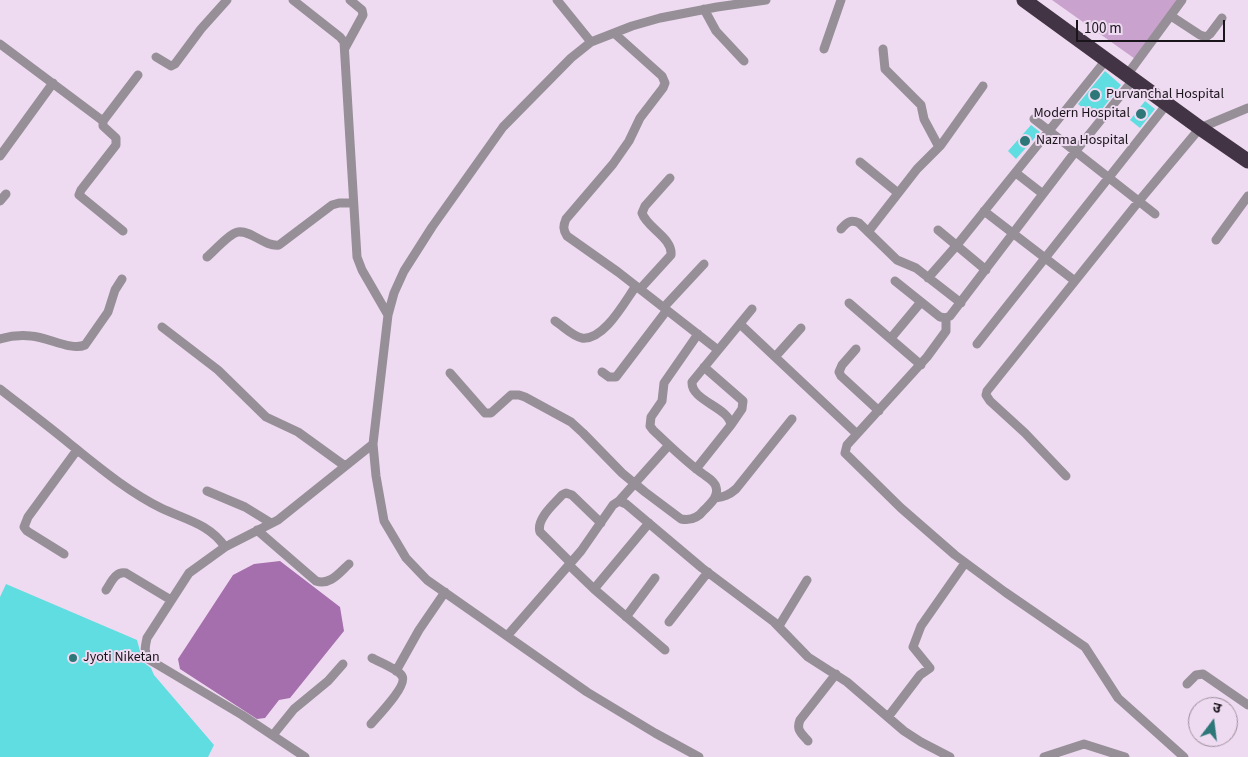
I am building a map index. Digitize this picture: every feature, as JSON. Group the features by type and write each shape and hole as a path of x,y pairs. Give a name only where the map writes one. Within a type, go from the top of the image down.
{"highway":[{"path":"1024,0 1248,162"}],"street":[{"path":"156,57 168,65 176,64 206,22 227,0"},
{"path":"293,0 344,42 344,71 357,257 362,270 388,315"},
{"path":"345,48 363,15 362,10 350,0"},
{"path":"557,0 591,42"},
{"path":"699,757 587,692 427,580 406,558 384,521 376,476 373,444 388,315 394,293 404,271 432,227 463,186 503,127 571,58 591,42 660,18 704,9 766,0"},
{"path":"824,50 841,0"},
{"path":"946,318 961,303 1075,152 1130,77 1182,0"},
{"path":"704,9 716,31 744,61"},
{"path":"1171,16 1200,35 1206,36 1210,34 1222,18"},
{"path":"614,33 662,76 663,88 640,118 621,153 566,219 563,226 564,231 568,236 718,350"},
{"path":"0,44 103,122 103,126 116,138 116,145 79,195 123,231"},
{"path":"883,49 885,69 921,105 924,119 939,147"},
{"path":"928,278 1016,173 1106,60"},
{"path":"103,122 138,75"},
{"path":"0,156 53,83"},
{"path":"868,232 917,169 939,147 983,86"},
{"path":"977,344 1167,104"},
{"path":"1066,476 1031,439 990,401 986,395 987,391 1200,128 1248,108"},
{"path":"1034,119 1155,214"},
{"path":"860,162 898,193"},
{"path":"1016,173 1043,194"},
{"path":"555,321 575,336 589,338 597,334 606,327 638,288 671,255 670,245 646,221 642,213 645,206 670,178"},
{"path":"1216,240 1248,196"},
{"path":"207,257 233,234 238,232 245,232 274,246 279,245 332,205 339,202 353,203"},
{"path":"984,211 1075,281"},
{"path":"841,228 848,221 852,220 859,223 897,260 916,268 961,303"},
{"path":"938,230 986,270"},
{"path":"602,372 610,377 616,377 666,309 704,264"},
{"path":"0,339 12,336 32,336 75,347 85,345 108,312 115,290 122,279"},
{"path":"895,281 940,317 946,318"},
{"path":"891,338 921,302"},
{"path":"849,303 921,365"},
{"path":"731,425 728,417 694,391 692,387 694,379 752,309"},
{"path":"946,318 947,327 943,337 921,365 845,448 845,453 901,508 965,563 1085,647 1118,698 1184,757"},
{"path":"740,324 857,434"},
{"path":"162,327 218,370 266,416 298,432 345,466"},
{"path":"775,356 801,328"},
{"path":"450,373 488,414 491,414 511,395 515,394 558,414 583,433 634,483 672,513 681,519 687,520 701,513 715,498 716,486 714,482 696,469 653,430 650,422 651,417 662,401 664,383 698,334"},
{"path":"856,349 842,365 839,372 879,411"},
{"path":"696,469 744,406 743,401 704,367"},
{"path":"0,389 105,473 160,508 208,529 225,547"},
{"path":"715,498 730,494 792,419"},
{"path":"305,757 273,735 148,659 144,651 147,638 189,573 225,547 278,520 373,444"},
{"path":"507,636 570,564 613,505 669,445"},
{"path":"64,554 27,531 24,527 28,517 77,450"},
{"path":"207,491 245,507 271,523"},
{"path":"601,523 572,495 566,493 562,495 540,522 539,528 540,532 594,589 665,650"},
{"path":"618,501 626,504 708,572 779,626 808,657 836,674 888,718 921,742 950,757"},
{"path":"594,589 649,523"},
{"path":"257,530 321,583 330,581 349,564"},
{"path":"888,718 920,676 930,668 913,647 921,626 965,563"},
{"path":"106,590 118,573 122,572 171,600"},
{"path":"669,622 708,572"},
{"path":"626,617 655,578"},
{"path":"779,626 807,580"},
{"path":"396,671 419,630 445,592"},
{"path":"371,724 401,688 403,679 396,671 372,658"},
{"path":"273,735 294,708 328,681 343,664"},
{"path":"808,740 799,732 800,720 836,674"},
{"path":"1187,684 1196,675 1203,674 1248,704"},
{"path":"1044,757 1084,744 1125,757"},
{"path":"676,757 681,747"}],"shaded area":[{"path":"1052,0 1181,0 1138,61"},
{"path":"280,561 340,607 344,631 290,698 279,700 265,718 257,719 180,669 178,659 233,575 254,564"}],"building":[{"path":"1105,71 1121,85 1095,118 1078,104"},
{"path":"1145,101 1155,109 1140,128 1130,120"},
{"path":"1031,125 1040,132 1016,159 1008,151"},
{"name":"Jyoti Niketan","path":"6,584 137,640 143,662 151,668 154,675 214,745 208,757 0,757 0,597"}],"place":[{"name":"Purvanchal Hospital","path":"1095,95"},
{"name":"Modern Hospital","path":"1141,114"},
{"name":"Nazma Hospital","path":"1025,141"},
{"name":"Jyoti Niketan","path":"73,658"}]}
